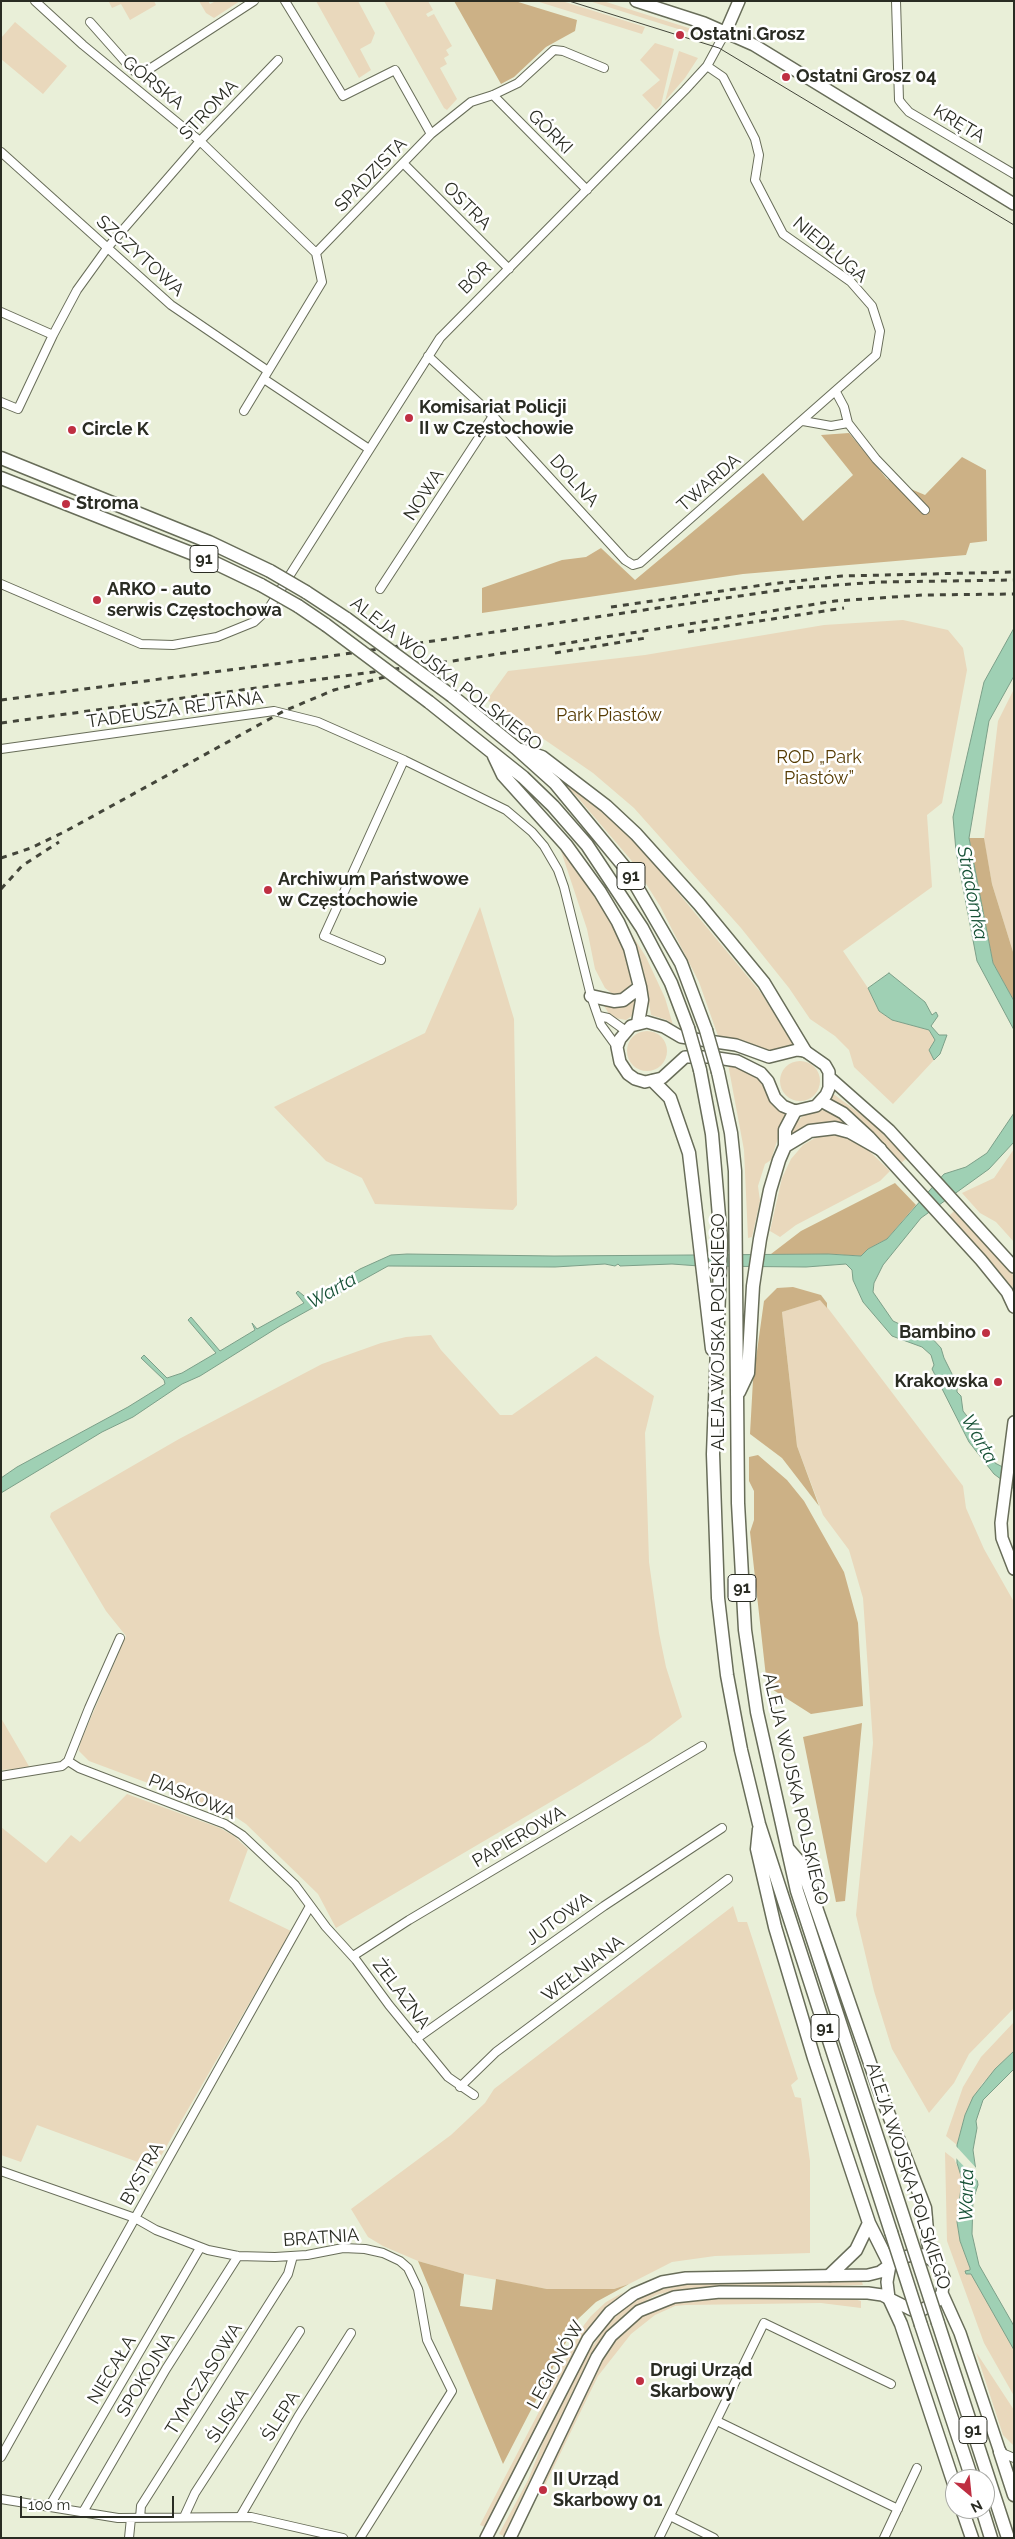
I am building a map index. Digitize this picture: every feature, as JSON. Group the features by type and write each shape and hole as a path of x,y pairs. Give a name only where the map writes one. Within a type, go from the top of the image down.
{"main road":[{"name":"ALEJA WOJSKA POLSKIEGO","path":"1,458 209,542 270,571 347,619 452,696 516,748 555,783 579,809 627,870 681,963 706,1030 718,1072 732,1143 737,1240 737,1463 740,1557 749,1666 767,1766 800,1900 1008,2538"},
{"name":"ALEJA WOJSKA POLSKIEGO","path":"1,478 211,561 261,585 298,606 326,625 429,702 492,751 553,806 587,845 607,872 654,951 670,983 688,1028 700,1070 712,1134 721,1240 717,1390 713,1454 718,1598 727,1675 741,1750 759,1824 969,2469"},
{"path":"516,748 542,757 599,800 636,834 699,904 764,983 805,1051"},
{"path":"492,751 503,775 566,845 600,892 630,948 642,1000 638,1023"},
{"path":"591,996 614,1001 623,1000 640,986"},
{"path":"653,1081 670,1098 684,1134 692,1174 717,1390"},
{"path":"786,1146 785,1130 795,1111"},
{"path":"737,1397 748,1373 753,1286 760,1239 778,1160 786,1146 810,1132 835,1128 850,1132 880,1150"},
{"path":"759,1824 756,1849 776,1927 814,2058 869,2223 890,2265"},
{"path":"787,1847 801,1864 880,2092 925,2208 928,2242 932,2259"},
{"path":"830,2275 856,2250 869,2223"},
{"path":"889,2298 901,2324 949,2469"},
{"path":"1000,2452 1014,2495"},
{"path":"965,2519 972,2538"},
{"path":"985,2519 991,2538"}],"street":[{"name":"GÓRSKA","path":"35,1 83,45 200,140 316,252"},
{"path":"90,22 134,71 140,72 150,68 254,1"},
{"path":"285,1 343,96 395,70 431,134"},
{"path":"636,1 726,31 761,49 1014,204"},
{"name":"BÓR","path":"1,584 126,638 154,645 191,642 231,633 254,622 270,608 440,338 707,66 726,31 739,1"},
{"name":"KRĘTA","path":"896,1 899,100 910,112 1014,174"},
{"name":"SPADZISTA","path":"316,252 404,164 431,134 471,102 493,95 518,83 554,50 563,50 604,68"},
{"name":"STROMA","path":"1,402 18,409 53,335 77,290 108,247 200,140 278,60"},
{"name":"NIEDŁUGA","path":"707,66 723,77 755,139 759,155 755,180 783,234 851,282 872,306 880,331 876,355"},
{"name":"GÓRKI","path":"493,95 587,190"},
{"name":"SZCZYTOWA","path":"1,152 171,305 369,449"},
{"name":"OSTRA","path":"404,164 509,269"},
{"path":"244,411 322,282 316,252"},
{"path":"1,312 53,335"},
{"name":"TWARDA","path":"633,565 640,563 876,355"},
{"name":"DOLNA","path":"428,356 493,416 625,560 633,565"},
{"path":"836,392 844,407 848,423 885,470 925,510"},
{"name":"NOWA","path":"380,589 493,416"},
{"path":"803,421 831,426 848,423"},
{"name":"TADEUSZA REJTANA","path":"1,749 274,711 318,722 404,760 506,810 532,832 544,846 558,870 564,887 591,996 601,1025 617,1046"},
{"path":"381,960 324,936 404,760"},
{"path":"599,1016 608,1018 626,1031"},
{"path":"638,1023 656,1023 681,1037 736,1045 769,1057 797,1050 805,1051 825,1065 830,1077 830,1088 821,1101 806,1110 795,1111 783,1106 775,1098 768,1081 761,1073 737,1061 711,1057 685,1057 662,1078 645,1082 628,1074 620,1062 617,1046 626,1031 638,1023"},
{"path":"830,1077 879,1120 961,1207 1014,1268"},
{"path":"821,1101 854,1121 946,1220 997,1279 1014,1307"},
{"path":"1014,1422 1010,1439 1001,1524 1002,1538 1014,1569"},
{"path":"1,1776 40,1771 62,1766 68,1761 120,1638"},
{"name":"PAPIEROWA","path":"353,1956 408,1920 702,1746"},
{"name":"PIASKOWA","path":"68,1761 79,1768 225,1824 242,1835 296,1885 310,1906"},
{"name":"JUTOWA","path":"416,2039 604,1906 722,1828"},
{"name":"WEŁNIANA","path":"460,2087 496,2052 728,1878"},
{"name":"ŻELAZNA","path":"310,1906 353,1956 416,2039 448,2077 474,2095"},
{"name":"BYSTRA","path":"1,2457 310,1906"},
{"name":"BRATNIA","path":"1,2171 135,2218 156,2230 200,2248 238,2256 293,2256 343,2248 365,2249 383,2253 400,2261 414,2277 427,2340 452,2391 360,2538"},
{"name":"NIECAŁA","path":"49,2507 200,2248"},
{"path":"914,2254 932,2259 942,2270 944,2286 942,2293 930,2307 922,2310 912,2310 889,2298 887,2282 890,2265 898,2259 914,2254"},
{"name":"SPOKOJNA","path":"84,2512 166,2369 238,2256"},
{"name":"TYMCZASOWA","path":"129,2538 141,2506 288,2274 293,2256"},
{"name":"LEGIONÓW","path":"486,2538 588,2339 601,2321 622,2302 648,2287 674,2279 722,2276 868,2275 880,2272 890,2265"},
{"name":"LEGIONÓW","path":"510,2538 597,2356 611,2336 625,2321 639,2311 657,2302 697,2293 868,2293 889,2298"},
{"path":"942,2293 960,2333 1000,2452 1014,2458"},
{"path":"659,2538 764,2323 891,2384"},
{"name":"ŚLISKA","path":"184,2517 196,2493 300,2331"},
{"name":"ŚLEPA","path":"240,2517 293,2425 351,2333"},
{"path":"717,2421 898,2509"},
{"path":"884,2538 917,2468"},
{"path":"1,2499 135,2518 251,2517 343,2538"},
{"path":"670,2516 714,2538"}],"green space":[{"path":"154,1 156,5 130,20 121,4 112,8 109,2"},
{"path":"199,1 208,1 210,4 216,1 240,1 214,18 206,13"},
{"path":"316,1 358,1 375,33 371,43 360,49 371,70 359,78"},
{"path":"384,1 428,1 433,10 426,14 428,17 434,14 452,46 446,50 449,55 444,58 447,64 440,68 457,99 447,110 444,108"},
{"path":"536,1 562,1 645,27 642,34"},
{"path":"589,1 603,1 695,30 694,34"},
{"path":"15,22 67,66 43,94 1,59 1,38"},
{"path":"655,43 674,49 661,105 656,110 642,95 660,80 640,60"},
{"path":"679,51 698,58 685,78 665,101"},
{"name":"ROD „Park Piastów”","path":"903,620 948,630 963,648 967,670 942,803 927,815 932,887 843,951 868,988 879,1011 892,1020 929,1030 935,1040 929,1050 934,1060 893,1104 854,1067 849,1050 835,1036 810,1019 789,988 741,928 634,808 593,773 487,700 508,671 645,655 824,625"},
{"path":"1014,689 1014,955 992,884 984,840 998,721"},
{"path":"551,770 622,829 661,872 762,994 794,1046 775,1052 766,1051 718,1036 699,982 660,906 631,860 579,799"},
{"path":"561,851 581,874 612,921 625,951 632,979 630,988 623,994 614,995 605,988 595,969 587,929"},
{"path":"480,907 514,1019 517,1205 513,1210 375,1204 362,1178 326,1161 274,1107 425,1033"},
{"path":"629,930 646,957 665,998 673,1025 667,1020 651,1015 643,968"},
{"path":"638,997 636,1013 626,1020 615,1018 609,1014 603,1004 625,1005"},
{"path":"651,1031 658,1034 664,1040 667,1051 666,1059 658,1068 651,1071 643,1071 636,1068 628,1059 627,1047 630,1040 639,1032"},
{"path":"804,1061 811,1064 817,1070 820,1081 819,1089 811,1098 804,1101 796,1101 789,1098 781,1089 780,1077 783,1070 792,1062"},
{"path":"728,1064 752,1073 762,1083 771,1100 786,1113 771,1160 765,1164 758,1186 760,1201 752,1237 748,1238 744,1150"},
{"path":"832,1093 870,1121 907,1158 901,1163 862,1122 830,1101"},
{"path":"821,1110 831,1111 852,1125 838,1122 817,1123 807,1127 787,1142 796,1122 803,1116"},
{"path":"830,1134 853,1140 866,1148 890,1171 880,1181 796,1225 780,1237 770,1231 782,1178 791,1159 803,1145 815,1138"},
{"path":"1014,1149 1014,1242 996,1222 980,1213 962,1193 994,1178"},
{"path":"954,1211 1014,1276 1014,1289 949,1216"},
{"path":"821,1299 963,1486 966,1508 984,1549 1014,1602 1014,2008 969,2054 954,2083 929,2113 892,2049 874,1991 856,1915 873,1743 863,1598 849,1550 823,1515 797,1446 782,1312"},
{"path":"431,1335 441,1350 500,1415 512,1415 596,1356 654,1396 645,1433 649,1562 666,1667 682,1717 649,1742 576,1787 336,1928 318,1894 246,1824 231,1814 89,1761 79,1751 80,1743 126,1636 106,1611 50,1517 51,1513 179,1439 322,1364 381,1343 406,1337"},
{"path":"1,1718 30,1768 1,1770"},
{"path":"127,1794 220,1828 234,1836 248,1849 229,1901 291,1931 154,2168 37,2125 21,2162 1,2155 1,1827 46,1863 71,1835 80,1842"},
{"path":"733,1906 738,1922 747,1922 798,2079 791,2085 795,2097 801,2098 810,2161 810,2253 715,2256 672,2262 629,2284 614,2289 547,2289 464,2274 418,2261 383,2246 368,2237 351,2209 451,2135 485,2103 494,2089"},
{"path":"1014,2022 1014,2051 982,2084 965,2115 957,2145 946,2136 963,2087 981,2057"},
{"path":"945,2152 954,2159 962,2176 957,2222 960,2241 970,2268 966,2274 971,2273 1014,2350 1014,2396 984,2343 947,2241"},
{"path":"862,2282 863,2285 676,2290 656,2295 630,2310 610,2328 597,2346 572,2393 506,2537 499,2534 528,2480 553,2417 584,2359 606,2326 627,2305 655,2291 693,2283"},
{"path":"624,2292 599,2315 586,2332 485,2527 480,2525 584,2325 606,2302"},
{"path":"698,2299 854,2299 861,2301 861,2308 821,2303 686,2305 675,2306 655,2315 631,2334 598,2376 544,2487 542,2485 605,2353 636,2318 671,2302"},
{"path":"976,2352 1014,2410 1014,2446 1003,2435"}],"shaded area":[{"path":"454,1 515,1 577,20 575,31 546,47 514,77 501,84"},
{"path":"849,433 887,479 925,495 962,457 986,470 987,541 970,543 966,555 743,574 482,613 482,588 562,560 586,557 601,548 635,580 763,473 803,521 853,475 821,435"},
{"path":"969,838 984,838 992,884 1014,955 1014,1001 993,963"},
{"path":"895,1183 916,1205 887,1239 868,1249 861,1256 771,1254 801,1231"},
{"path":"793,1287 821,1295 827,1303 827,1308 820,1300 782,1312 797,1446 819,1506 782,1458 750,1434 753,1380 764,1301 777,1288"},
{"path":"758,1455 787,1480 804,1501 844,1572 858,1623 863,1706 811,1714 767,1686 750,1532 754,1520 754,1491 749,1481 749,1457"},
{"path":"862,1723 845,1901 836,1902 803,1737"},
{"path":"418,2261 464,2274 460,2306 492,2310 496,2279 547,2289 614,2289 629,2284 596,2302 578,2319 503,2464"}],"water":[{"name":"Stradomka","path":"1014,628 1014,676 989,721 969,838 993,963 1014,1001 1014,1030 977,961 956,851 953,817 984,682"},
{"path":"889,973 925,1002 932,1015 936,1012 938,1016 931,1026 939,1035 947,1035 940,1054 934,1060 929,1050 935,1040 929,1030 892,1020 879,1011 868,988"},
{"name":"Warta","path":"1014,1113 1014,1142 989,1169 921,1218 883,1265 874,1283 873,1292 893,1321 921,1334 929,1335 941,1348 957,1384 957,1392 961,1396 963,1411 980,1433 995,1463 1014,1473 1014,1489 994,1474 969,1442 932,1369 934,1365 931,1355 922,1347 892,1336 863,1302 853,1280 852,1270 846,1264 806,1267 672,1264 620,1266 618,1264 615,1266 605,1264 555,1267 388,1266 280,1326 200,1376 182,1384 133,1417 102,1432 1,1493 1,1478 17,1467 128,1407 165,1384 164,1380 141,1358 144,1355 167,1378 182,1373 216,1353 188,1320 191,1317 220,1351 255,1330 252,1323 257,1329 304,1303 296,1293 298,1291 309,1300 360,1269 391,1255 828,1254 861,1256 868,1249 887,1239 944,1174 966,1167 987,1153"},
{"name":"Warta","path":"1014,2051 1014,2069 983,2100 976,2121 977,2128 973,2150 978,2185 973,2200 972,2234 979,2265 1014,2326 1014,2350 971,2274 966,2274 965,2271 970,2270 970,2268 960,2241 957,2222 962,2179 957,2163 957,2145 965,2115 973,2097 995,2069"}],"pier":[{"path":"955,2145 978,2170 980,2183 954,2156"}],"tram line":[{"path":"569,1 719,48 1014,225"}],"railway":[{"path":"611,607 770,584 842,576 1014,572"},
{"path":"1,700 297,661 794,588 880,582 1014,580"},
{"path":"1,723 453,661 835,601 923,595 1014,594"},
{"path":"688,632 844,608"},
{"path":"555,653 646,638"},
{"path":"1,858 31,848 66,831 284,711 334,690 389,676"},
{"path":"1,889 22,866 59,842"}],"place":[{"name":"Ostatni Grosz","path":"680,35"},
{"name":"Ostatni Grosz 04","path":"786,77"},
{"name":"Komisariat Policji II w Częstochowie","path":"409,418"},
{"name":"Circle K","path":"72,430"},
{"name":"Stroma","path":"66,504"},
{"name":"ARKO - auto serwis Częstochowa","path":"97,600"},
{"name":"Archiwum Państwowe w Częstochowie","path":"268,890"},
{"name":"Bambino","path":"986,1333"},
{"name":"Krakowska","path":"998,1382"},
{"name":"Drugi Urząd Skarbowy","path":"640,2381"},
{"name":"II Urząd Skarbowy 01","path":"543,2490"}],"park label":[{"name":"Park Piastów","path":"609,716"}]}
